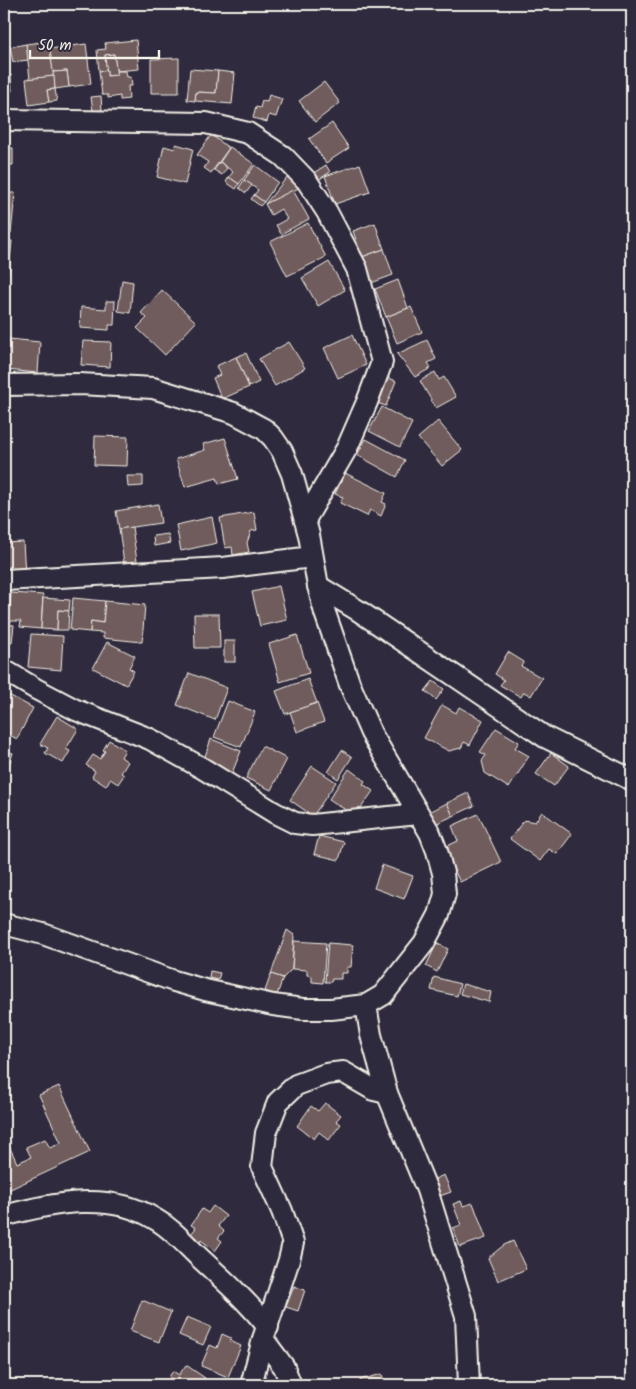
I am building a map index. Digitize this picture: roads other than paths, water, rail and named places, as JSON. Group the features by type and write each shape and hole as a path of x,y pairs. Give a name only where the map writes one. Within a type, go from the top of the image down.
{"street":[{"path":"4,120 206,124 248,133 283,156 307,182 328,212 358,268 382,362 347,448 305,520"},
{"path":"4,385 80,384 127,385 153,388 206,404 248,420 264,429 273,438 282,451 292,474 309,535 325,613 360,710 371,733 430,832 438,851 445,894 439,915 424,943 383,995 366,1005 331,1009 303,1009 205,990 174,981 43,934 4,924"},
{"path":"4,580 223,568 312,557"},
{"path":"318,586 359,611 545,737 632,780"},
{"path":"4,670 76,710 150,739 295,823 312,825 418,814"},
{"path":"366,1005 371,1035 387,1093 428,1190 466,1316 469,1385"},
{"path":"251,1385 293,1243 282,1210 262,1167 266,1133 278,1102 296,1085 337,1071 374,1090 387,1093"},
{"path":"4,1216 26,1210 77,1202 105,1202 134,1208 155,1218 173,1232 237,1293 265,1333 284,1367 291,1385"}]}
